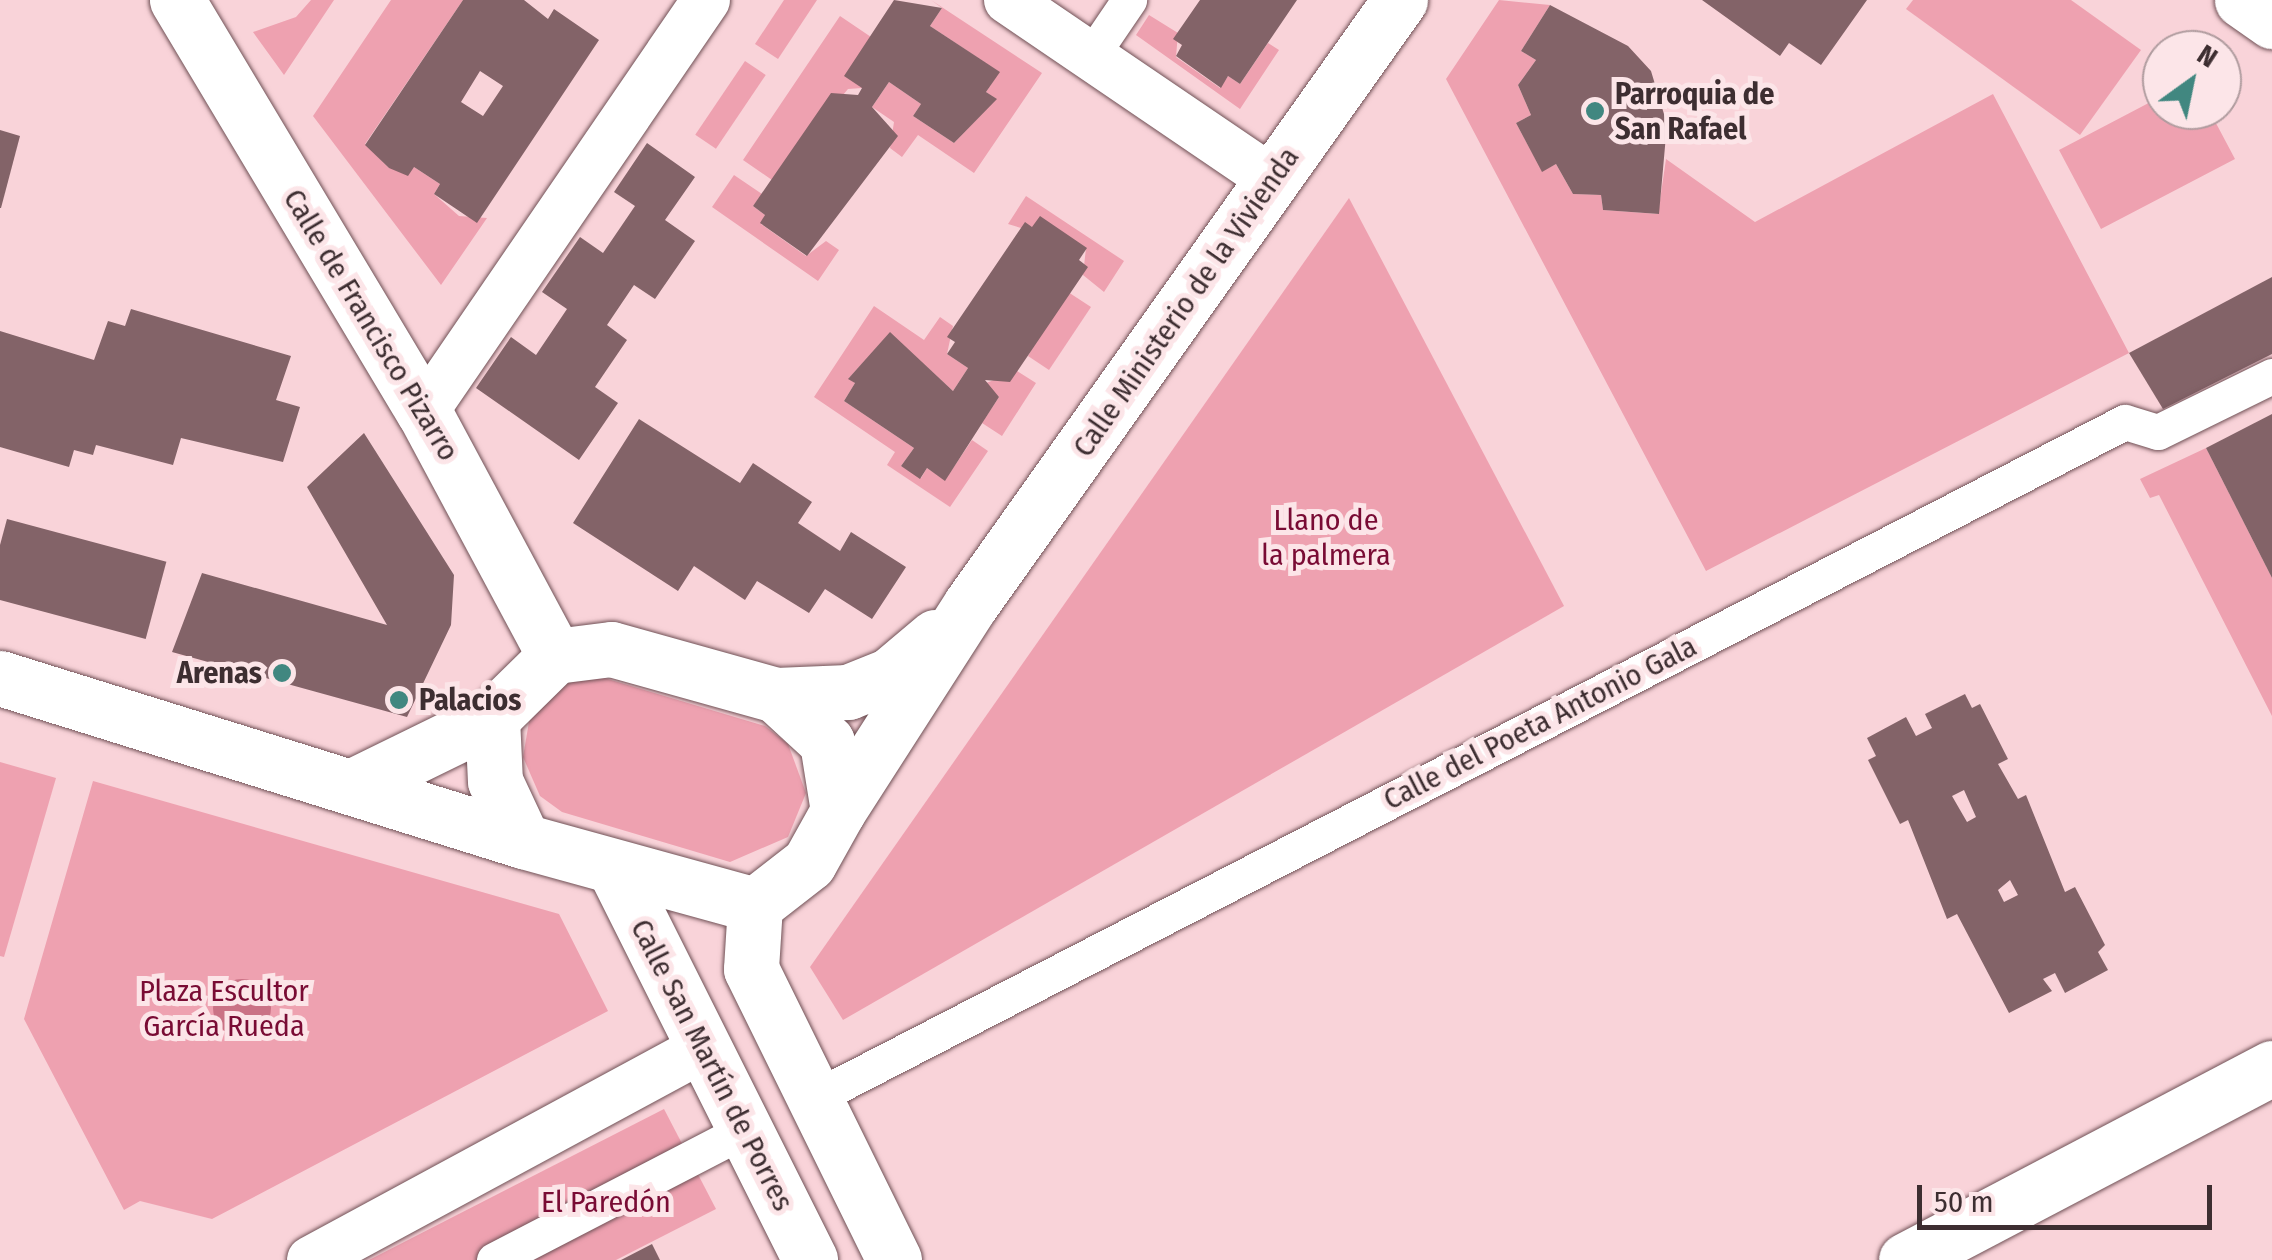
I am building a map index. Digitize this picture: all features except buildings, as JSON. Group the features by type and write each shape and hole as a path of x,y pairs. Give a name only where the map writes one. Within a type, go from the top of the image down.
{"main road":[{"name":"Calle de Francisco Pizarro","path":"177,0 424,412 555,656"},
{"name":"Calle Ministerio de la Vivienda","path":"838,811 971,604 1400,0"},
{"path":"2242,0 2272,22"},
{"name":"Calle Ministerio de la Vivienda","path":"776,695 848,692 890,675 971,604"},
{"path":"351,787 492,718 555,656 611,649 776,695 827,742 838,811 809,864 755,905 751,969 894,1260"},
{"path":"0,678 523,841 755,905"},
{"path":"492,718 495,781 523,841"},
{"name":"Calle San Martín de Porres","path":"614,868 701,1049 810,1260"},
{"path":"1906,1260 2272,1068"}],"street":[{"path":"424,412 706,0"},
{"path":"1008,0 1273,180"},
{"path":"1091,56 1129,0"},
{"name":"Calle del Poeta Antonio Gala","path":"812,1099 2125,422 2158,432 2272,376"},
{"path":"311,1260 701,1049"},
{"path":"494,1260 742,1131"}],"green space":[{"path":"311,0 334,0 284,75 253,32 296,17"},
{"path":"391,0 463,0 365,144 389,168 414,167 440,184 434,194 459,216 487,218 441,285 313,116"},
{"path":"784,0 817,0 778,59 755,44"},
{"path":"931,0 1042,73 974,173 918,135 902,157 890,148 894,122 872,107 889,82 921,104 913,116 954,143 996,99 986,92 999,72 930,26 942,8"},
{"path":"1499,0 1550,5 1521,51 1536,60 1518,85 1531,115 1516,123 1542,171 1556,164 1573,194 1601,195 1603,210 1658,214 1666,159 1755,222 1993,94 2129,353 1706,571 1446,79"},
{"path":"1913,0 2071,0 2141,50 2080,135 1906,9"},
{"path":"1149,15 1178,33 1176,57 1220,88 1228,76 1240,84 1268,43 1279,50 1240,109 1136,35"},
{"path":"840,16 871,37 862,88 848,89 772,180 743,160"},
{"path":"745,61 766,75 716,149 695,135"},
{"path":"2142,106 2142,130 2220,130 2235,159 2101,229 2059,150"},
{"path":"734,175 762,194 753,206 765,215 761,224 806,256 826,241 839,250 818,281 712,207"},
{"path":"1026,196 1124,261 1104,292 1083,275 1086,248 1008,224"},
{"name":"Llano de la palmera","path":"1349,198 1564,606 843,1020 810,967"},
{"path":"1065,290 1091,307 1049,370 1028,356"},
{"path":"874,306 924,340 940,317 953,326 947,354 968,368 953,391 890,333 849,378 855,383 844,401 914,448 901,466 921,478 927,468 945,480 972,440 988,451 950,507 887,465 895,452 814,397"},
{"path":"1017,371 1036,383 1002,436 982,423 999,397 981,385"},
{"path":"2206,448 2272,578 2272,716 2159,495 2150,498 2140,479"},
{"path":"601,677 765,726 788,744 806,793 788,837 730,862 562,812 540,796 523,757 530,716 569,680"},
{"path":"0,762 56,778 4,957 0,956"},
{"name":"Plaza Escultor García Rueda","path":"93,781 559,914 608,1011 212,1219 140,1201 124,1210 24,1019"},
{"name":"El Paredón","path":"664,1109 716,1209 616,1260 369,1260"}],"shaded area":[{"path":"242,979 263,987 271,1008 263,1029 242,1037 221,1029 213,1008 221,987"}],"place":[{"name":"Parroquia de San Rafael","path":"1595,111"},
{"name":"Arenas","path":"282,673"},
{"name":"Palacios","path":"399,700"}]}
